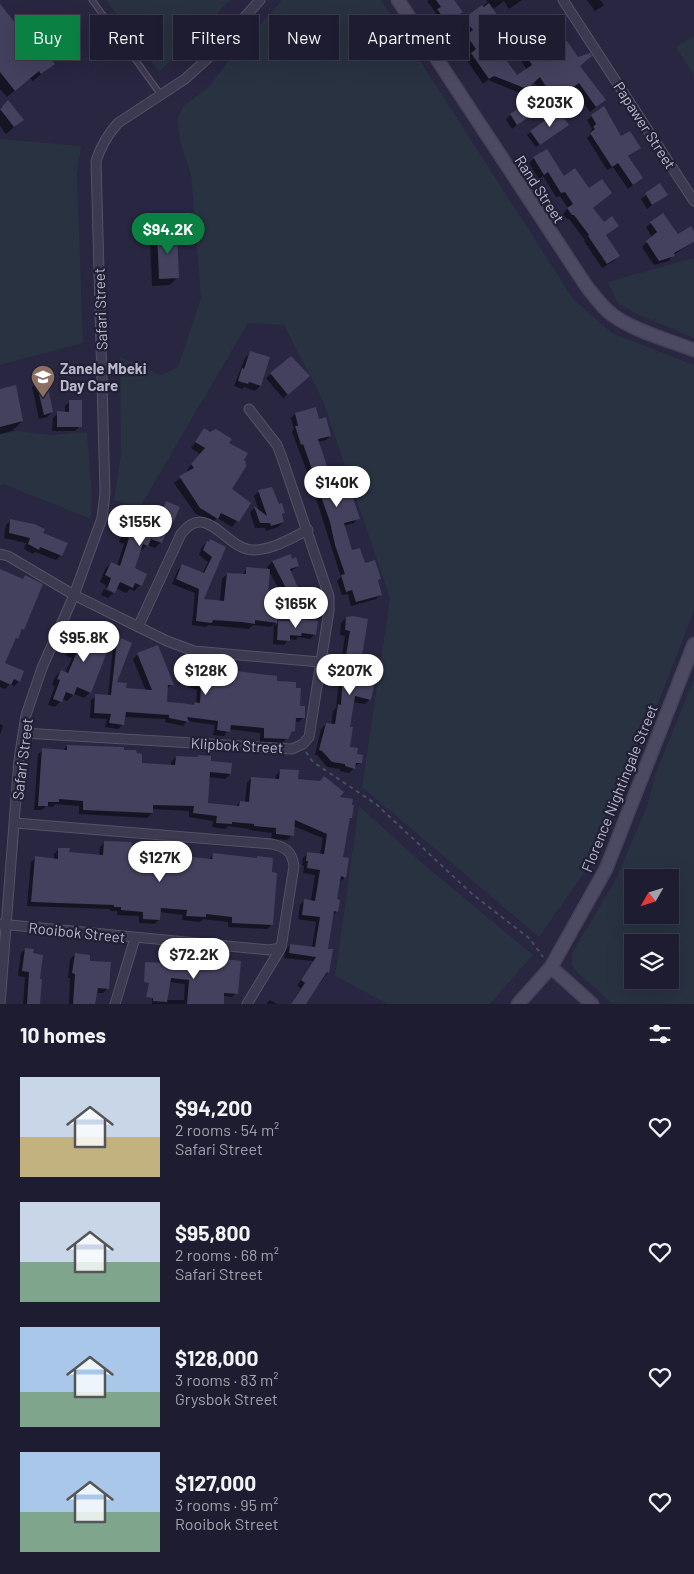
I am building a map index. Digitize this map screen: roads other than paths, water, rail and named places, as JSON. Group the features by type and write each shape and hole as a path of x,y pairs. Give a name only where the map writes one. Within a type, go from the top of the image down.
{"street":[{"name":"Safari Street","path":"0,1004 3,924 15,823 19,759 28,707 42,668 74,595 102,518 105,493 96,161 101,146 118,123 186,78 260,0"},
{"name":"Rand Street","path":"398,0 586,288 616,318 694,350"},
{"name":"Papawer Street","path":"563,0 694,200"},
{"name":"Klipbok Street","path":"23,733 292,749 301,746 309,737 329,596 308,530 277,445 249,409"},
{"path":"138,627 181,534 193,522 201,521 210,524 240,547 253,550 280,544 308,530"},
{"path":"0,554 8,556 74,595 167,641 194,651 320,662"},
{"name":"Florence Nightingale Street","path":"518,1004 551,967 606,869 694,644"},
{"path":"15,823 261,842 283,846 293,857 294,866 281,948 247,1004"},
{"name":"Rooibok Street","path":"3,924 269,950 281,948"},
{"path":"114,1004 135,938"},
{"path":"551,967 592,1004"}],"lane":[{"path":"92,0 161,95"}],"place":[{"name":"Zanele Mbeki Day Care","path":"43,398"}]}
